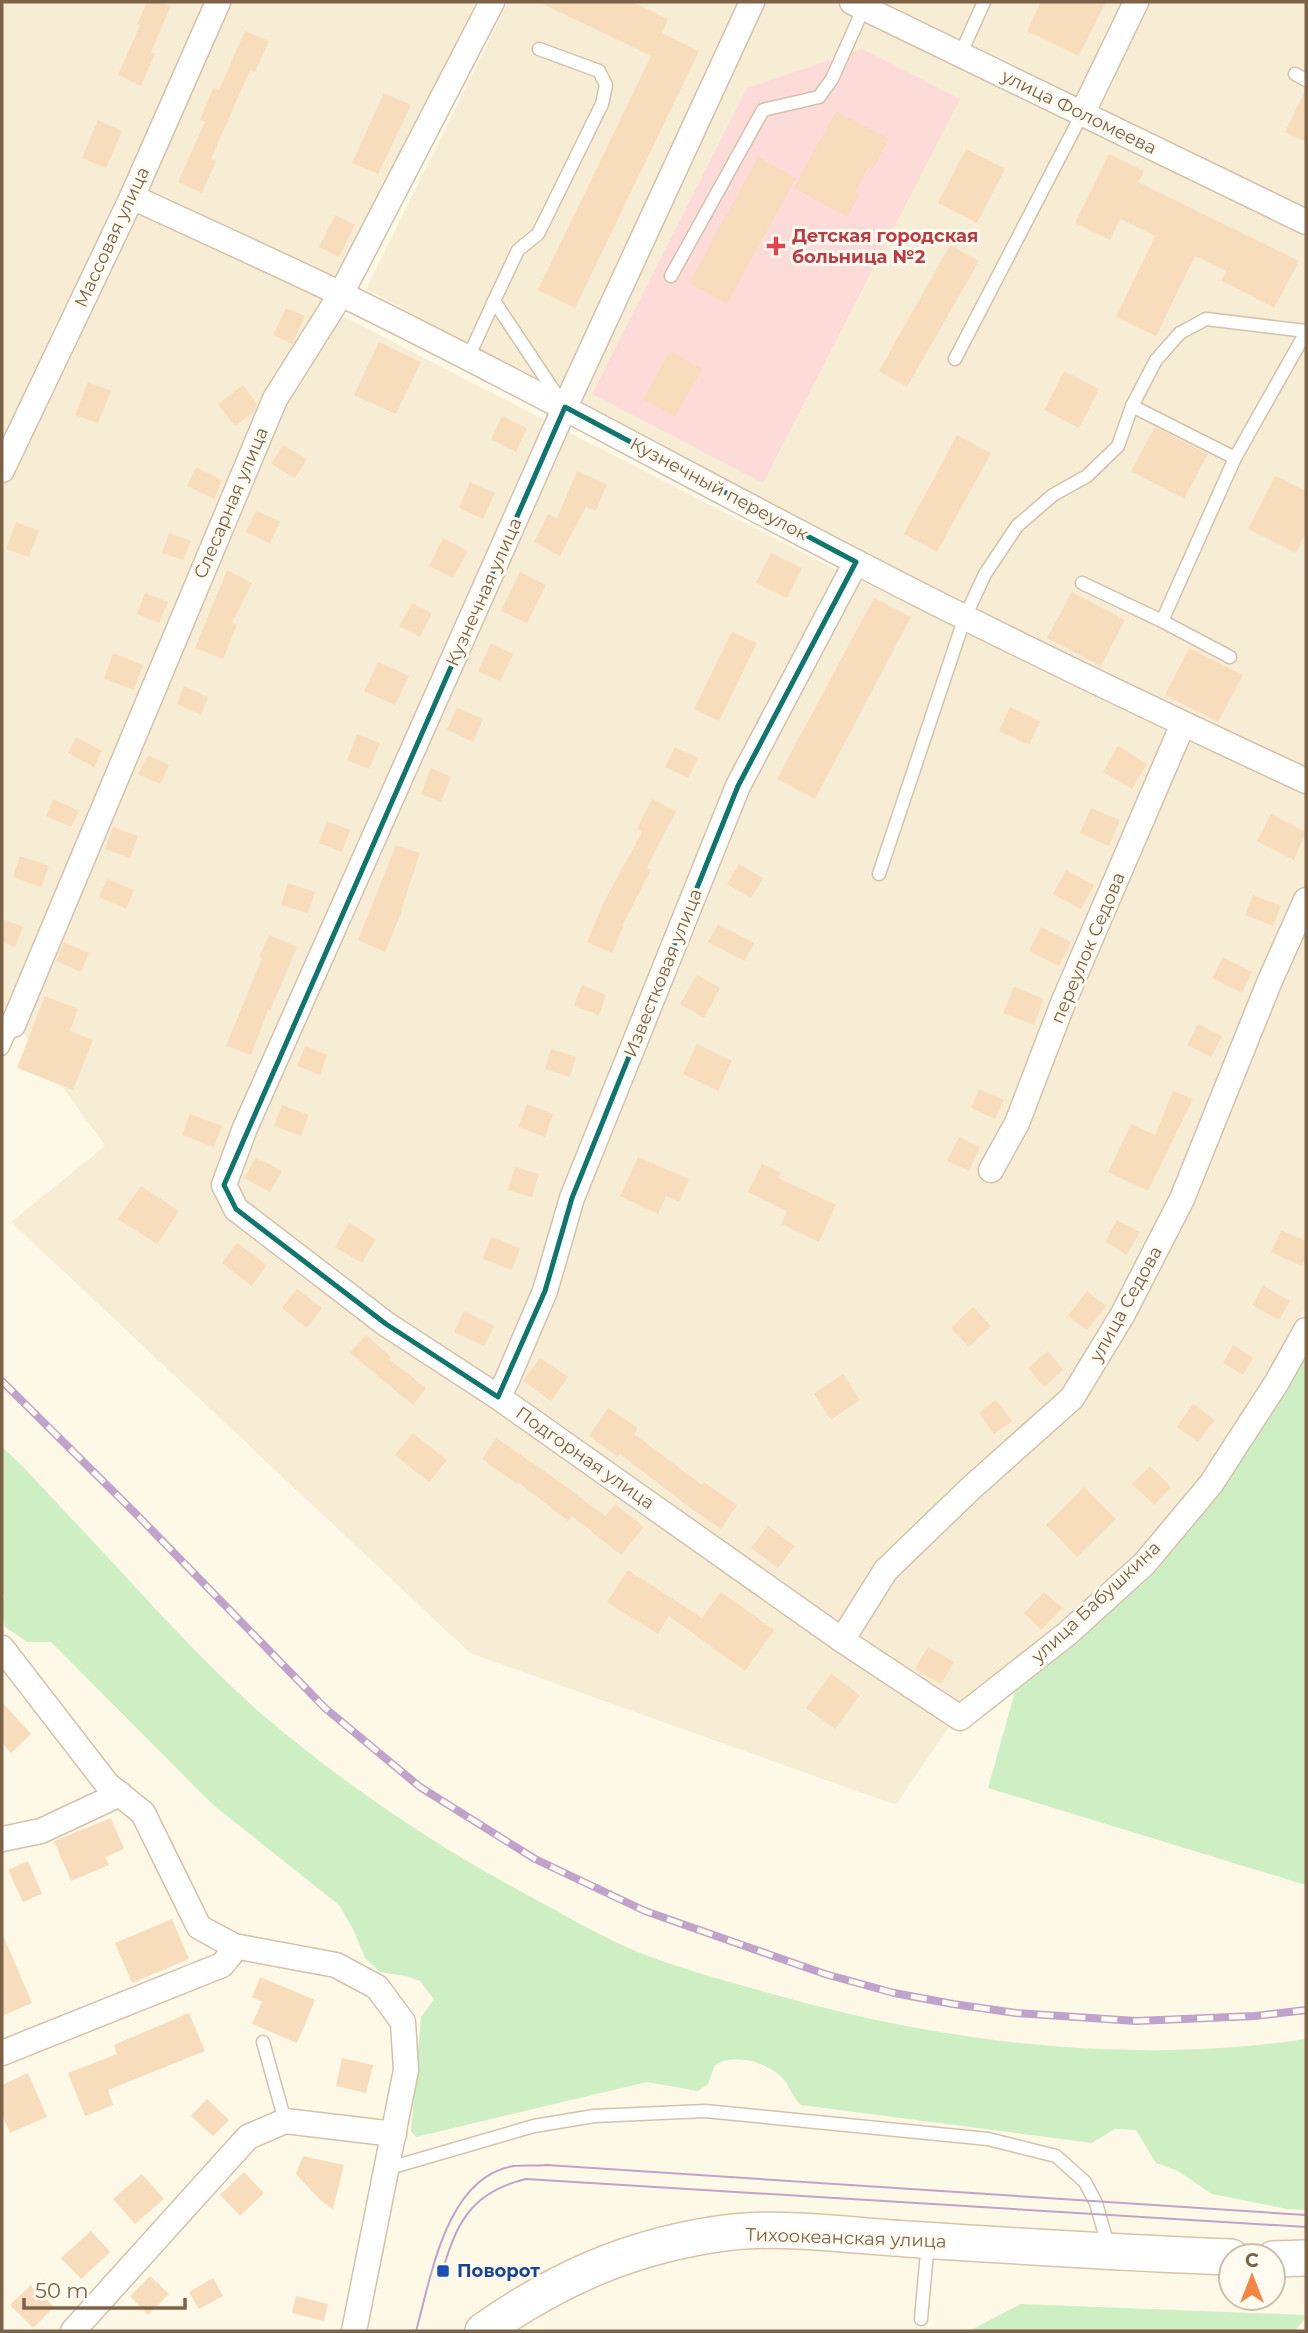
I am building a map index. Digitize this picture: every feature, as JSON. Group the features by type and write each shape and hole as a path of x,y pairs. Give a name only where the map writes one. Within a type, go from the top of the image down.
{"main road":[{"name":"Тихоокеанская улица","path":"483,2331 537,2295 577,2274 641,2250 713,2234 792,2232 1217,2256"},
{"path":"1287,2259 1306,2258"}],"street":[{"name":"Массовая улица","path":"2,470 132,197 218,2"},
{"name":"Слесарная улица","path":"13,1025 275,400 341,294 492,2"},
{"name":"Кузнечная улица","path":"224,1185 245,1128 565,407 752,2"},
{"path":"1083,114 1136,2"},
{"name":"улица Фоломеева","path":"861,4 960,55 1306,222"},
{"name":"Кузнечный переулок","path":"132,197 341,294 565,407 856,562 1183,724 1306,781"},
{"name":"Известковая улица","path":"498,1396 508,1380 545,1291 572,1198 738,786 856,562"},
{"name":"переулок Седова","path":"991,1170 1017,1122 1063,1003 1183,724"},
{"name":"улица Седова","path":"842,1640 886,1570 970,1489 1072,1398 1123,1314 1182,1199 1269,983 1306,900"},
{"name":"Подгорная улица","path":"224,1185 236,1209 386,1324 498,1396 842,1640 960,1718"},
{"name":"улица Бабушкина","path":"960,1718 1068,1633 1145,1563 1211,1483 1277,1382 1306,1329"},
{"path":"2,1648 107,1784 143,1813 199,1927 234,1946 336,1965 377,1987 403,2022 406,2070 354,2331"},
{"path":"2,1839 41,1831 120,1794"},
{"path":"2,2053 222,1965 234,1946"},
{"path":"73,2331 248,2137 285,2121 394,2134"}],"lane":[{"path":"960,55 984,2"},
{"path":"671,276 762,110 819,97 832,79 861,4"},
{"path":"468,358 518,250 538,234 602,104 606,85 599,71 539,49"},
{"path":"955,359 1083,114"},
{"path":"494,301 565,407"},
{"path":"879,874 965,617 985,574 1017,526 1052,495 1087,476 1118,446 1132,406 1156,360 1180,333 1206,319 1306,331 1235,458 1162,621"},
{"path":"1132,406 1235,458"},
{"path":"1082,583 1230,657"},
{"path":"2,1049 13,1025"},
{"path":"263,2042 285,2121"},
{"path":"387,2169 534,2126 594,2116 705,2111 988,2139 1056,2156 1085,2182 1096,2203 1110,2252"},
{"path":"921,2319 928,2241"}],"highlighted area":[{"path":"565,407 856,562 738,786 572,1198 545,1291 498,1397 386,1324 236,1209 224,1185"}],"shaded area":[{"path":"2,2 476,2 325,307 821,562 1306,792 1306,1307 1215,1465 1108,1594 967,1700 896,1805 470,1653 11,1222 105,1146 2,1003"},
{"path":"508,2 1306,2 1306,768 959,604 366,289"},
{"name":"Детская городская больница №2","path":"862,49 960,99 763,483 592,394 747,88"}],"green space":[{"path":"1306,1343 1306,1885 988,1788 1015,1692 1073,1643"},
{"path":"2,1447 214,1669 296,1743 394,1815 462,1858 633,1950 697,1972 828,2009 963,2036 1100,2049 1169,2050 1238,2047 1306,2039 1306,2210 1287,2209 1212,2194 1178,2171 1156,2163 1136,2130 1115,2129 1092,2143 801,2105 778,2074 763,2065 739,2059 715,2065 708,2084 698,2091 647,2082 416,2137 411,2131 421,2017 434,1999 420,1981 380,1972 365,1958 339,1905 212,1804 51,1642 27,1642 5,1627 2,1611"},
{"path":"1021,2304 1306,2315 1295,2331 969,2331"}],"building":[{"path":"147,2 161,2 171,6 151,52 155,54 141,86 118,75"},
{"path":"539,2 632,2 668,19 662,33 699,51 575,308 538,290 651,56"},
{"path":"1041,2 1106,2 1079,56 1027,31"},
{"path":"245,31 269,41 255,72 250,70 211,159 216,161 202,193 178,182 205,122 200,120 213,88 219,90"},
{"path":"1306,89 1306,142 1285,132"},
{"path":"384,93 411,105 378,174 352,163"},
{"path":"836,111 889,139 873,169 868,167 855,192 860,194 847,217 794,188"},
{"path":"98,120 122,131 106,168 82,158"},
{"path":"966,149 1005,169 977,223 938,203"},
{"path":"1109,154 1144,171 1138,182 1299,261 1274,308 1221,280 1226,271 1195,256 1156,336 1116,317 1155,236 1120,219 1110,240 1075,223"},
{"path":"758,157 796,178 727,304 689,283"},
{"path":"335,215 355,225 339,257 319,247"},
{"path":"950,245 979,261 907,387 879,371"},
{"path":"286,308 305,316 292,344 273,335"},
{"path":"379,342 421,362 396,414 354,395"},
{"path":"670,351 702,369 675,417 643,399"},
{"path":"1064,371 1099,389 1079,428 1044,410"},
{"path":"88,382 111,391 98,423 75,415"},
{"path":"243,385 257,403 254,412 235,426 218,404"},
{"path":"502,416 527,428 516,452 491,439"},
{"path":"1155,427 1208,454 1184,499 1131,471"},
{"path":"957,435 991,453 937,552 904,534"},
{"path":"283,445 307,459 295,478 271,464"},
{"path":"196,467 222,480 214,499 187,486"},
{"path":"577,471 607,484 596,511 586,507 560,556 534,542 548,514 557,518"},
{"path":"1275,476 1306,491 1306,532 1296,553 1248,529"},
{"path":"470,482 495,493 483,519 459,508"},
{"path":"256,511 280,521 270,543 246,532"},
{"path":"16,522 39,531 29,557 6,549"},
{"path":"169,533 191,541 183,560 162,553"},
{"path":"443,538 468,551 453,578 429,566"},
{"path":"771,553 802,568 787,598 756,583"},
{"path":"227,570 252,583 232,623 237,625 223,659 195,648"},
{"path":"520,572 546,585 527,623 501,611"},
{"path":"1072,592 1125,620 1101,666 1047,638"},
{"path":"145,593 168,602 159,623 137,614"},
{"path":"874,598 911,617 815,799 777,779"},
{"path":"412,603 432,613 420,637 399,626"},
{"path":"732,632 757,643 719,721 694,709"},
{"path":"491,643 513,654 500,681 478,671"},
{"path":"1189,648 1243,675 1218,722 1165,695"},
{"path":"113,653 143,665 134,690 104,679"},
{"path":"378,662 409,676 395,705 364,691"},
{"path":"184,686 208,697 201,715 177,704"},
{"path":"1010,707 1040,721 1029,745 999,731"},
{"path":"457,708 483,719 473,742 447,730"},
{"path":"357,734 380,743 369,769 347,760"},
{"path":"76,737 102,751 94,767 68,753"},
{"path":"1118,746 1147,764 1132,789 1103,772"},
{"path":"675,747 698,758 688,778 665,767"},
{"path":"148,755 169,765 160,784 138,774"},
{"path":"431,768 451,777 441,802 421,794"},
{"path":"53,799 79,811 71,827 46,816"},
{"path":"652,799 676,811 647,867 651,870 622,926 612,953 587,942 604,902 642,832 637,829"},
{"path":"1091,808 1120,820 1109,846 1080,833"},
{"path":"1271,814 1306,832 1294,860 1257,841"},
{"path":"327,821 350,830 342,852 319,843"},
{"path":"113,827 138,836 130,858 105,849"},
{"path":"396,845 420,853 402,911 385,952 358,940"},
{"path":"20,856 49,866 41,887 13,877"},
{"path":"739,864 763,878 751,898 727,884"},
{"path":"1066,870 1094,885 1081,909 1053,894"},
{"path":"107,879 134,890 126,909 99,897"},
{"path":"288,883 315,892 308,913 281,905"},
{"path":"1253,895 1281,906 1273,926 1245,915"},
{"path":"2,919 23,927 15,947 2,942"},
{"path":"718,924 754,943 745,961 708,942"},
{"path":"1041,927 1071,942 1059,966 1029,951"},
{"path":"269,935 297,947 251,1055 226,1046"},
{"path":"64,942 89,953 81,972 56,961"},
{"path":"1223,957 1252,972 1242,993 1212,978"},
{"path":"697,975 720,988 704,1018 680,1004"},
{"path":"582,985 606,995 599,1015 574,1006"},
{"path":"1014,987 1044,999 1034,1025 1003,1013"},
{"path":"45,996 78,1009 70,1031 93,1040 73,1090 17,1068"},
{"path":"1198,1024 1222,1036 1211,1057 1187,1045"},
{"path":"697,1044 732,1061 718,1091 683,1074"},
{"path":"305,1046 327,1055 320,1075 297,1066"},
{"path":"551,1049 576,1057 570,1077 545,1069"},
{"path":"979,1089 1004,1100 995,1119 971,1108"},
{"path":"1173,1091 1193,1099 1148,1191 1108,1172 1131,1124 1155,1135"},
{"path":"527,1104 553,1114 545,1137 518,1127"},
{"path":"282,1105 309,1115 301,1136 274,1126"},
{"path":"190,1114 222,1126 214,1147 182,1135"},
{"path":"959,1137 980,1147 969,1171 947,1161"},
{"path":"256,1157 282,1171 270,1192 244,1178"},
{"path":"638,1157 689,1179 679,1202 666,1196 658,1214 620,1196"},
{"path":"762,1164 781,1173 778,1178 836,1205 819,1242 781,1224 787,1211 748,1192"},
{"path":"515,1167 539,1174 532,1197 508,1190"},
{"path":"141,1186 179,1211 157,1244 118,1219"},
{"path":"1117,1220 1140,1232 1127,1255 1105,1242"},
{"path":"349,1223 376,1239 362,1263 335,1247"},
{"path":"1281,1230 1306,1241 1306,1256 1302,1266 1271,1252"},
{"path":"491,1237 520,1248 512,1270 483,1259"},
{"path":"237,1243 267,1265 252,1286 222,1263"},
{"path":"1263,1286 1290,1301 1279,1320 1252,1305"},
{"path":"297,1289 322,1308 307,1328 282,1308"},
{"path":"1087,1291 1106,1306 1087,1330 1068,1316"},
{"path":"973,1307 991,1326 969,1347 951,1328"},
{"path":"464,1311 494,1326 484,1346 454,1332"},
{"path":"366,1335 391,1357 389,1359 426,1388 413,1405 350,1353"},
{"path":"1233,1345 1253,1358 1243,1375 1223,1363"},
{"path":"1048,1351 1063,1370 1044,1387 1028,1368"},
{"path":"540,1358 568,1377 551,1401 523,1381"},
{"path":"843,1374 860,1400 831,1420 814,1394"},
{"path":"996,1400 1012,1421 994,1434 979,1413"},
{"path":"1193,1404 1215,1420 1198,1442 1177,1427"},
{"path":"608,1408 638,1428 634,1434 702,1485 704,1482 737,1505 721,1529 620,1454 618,1457 589,1436"},
{"path":"413,1433 447,1460 429,1482 395,1455"},
{"path":"496,1438 605,1516 615,1504 644,1527 621,1555 572,1516 568,1521 518,1482 517,1484 482,1459"},
{"path":"1150,1466 1171,1487 1154,1505 1132,1484"},
{"path":"1084,1487 1116,1519 1077,1557 1046,1525"},
{"path":"768,1526 795,1546 778,1568 751,1548"},
{"path":"628,1570 702,1618 721,1592 774,1630 745,1671 669,1616 658,1634 607,1602"},
{"path":"1044,1592 1062,1608 1041,1630 1024,1613"},
{"path":"928,1647 954,1662 941,1684 915,1669"},
{"path":"831,1674 860,1695 835,1729 806,1708"},
{"path":"2,1702 31,1734 11,1753 2,1742"},
{"path":"111,1818 124,1849 105,1857 109,1865 71,1881 54,1841"},
{"path":"28,1861 42,1894 23,1902 8,1870"},
{"path":"172,1919 189,1959 132,1983 115,1943"},
{"path":"2,1933 32,2003 2,2016"},
{"path":"260,1977 315,2000 297,2043 252,2024 262,2002 252,1997"},
{"path":"189,2013 205,2051 108,2090 113,2105 85,2116 68,2073 117,2054 114,2045"},
{"path":"342,2058 373,2065 366,2093 336,2086"},
{"path":"28,2073 47,2117 10,2133 2,2114 2,2085"},
{"path":"207,2099 229,2120 213,2136 191,2116"},
{"path":"303,2156 344,2165 333,2209 319,2199 296,2174"},
{"path":"244,2172 264,2193 240,2216 220,2195"},
{"path":"142,2174 164,2199 135,2224 113,2199"},
{"path":"91,2231 110,2252 81,2279 61,2258"},
{"path":"150,2276 169,2294 148,2315 130,2296"},
{"path":"213,2278 223,2296 199,2309 189,2292"},
{"path":"31,2285 54,2307 33,2328 10,2305"},
{"path":"296,2296 328,2304 324,2321 292,2313"}],"tram line":[{"path":"416,2331 436,2258 457,2209 472,2189 491,2174 514,2166 547,2165 1306,2215"},
{"path":"441,2277 452,2242 468,2213 491,2192 526,2179 1306,2227"}],"railway":[{"path":"2,1381 325,1708 420,1787 535,1859 645,1911 825,1974 894,1993 1016,2013 1136,2021 1255,2016 1306,2010"}],"place":[{"name":"Детская городская больница №2","path":"776,246"},
{"name":"Поворот","path":"443,2271"}]}
